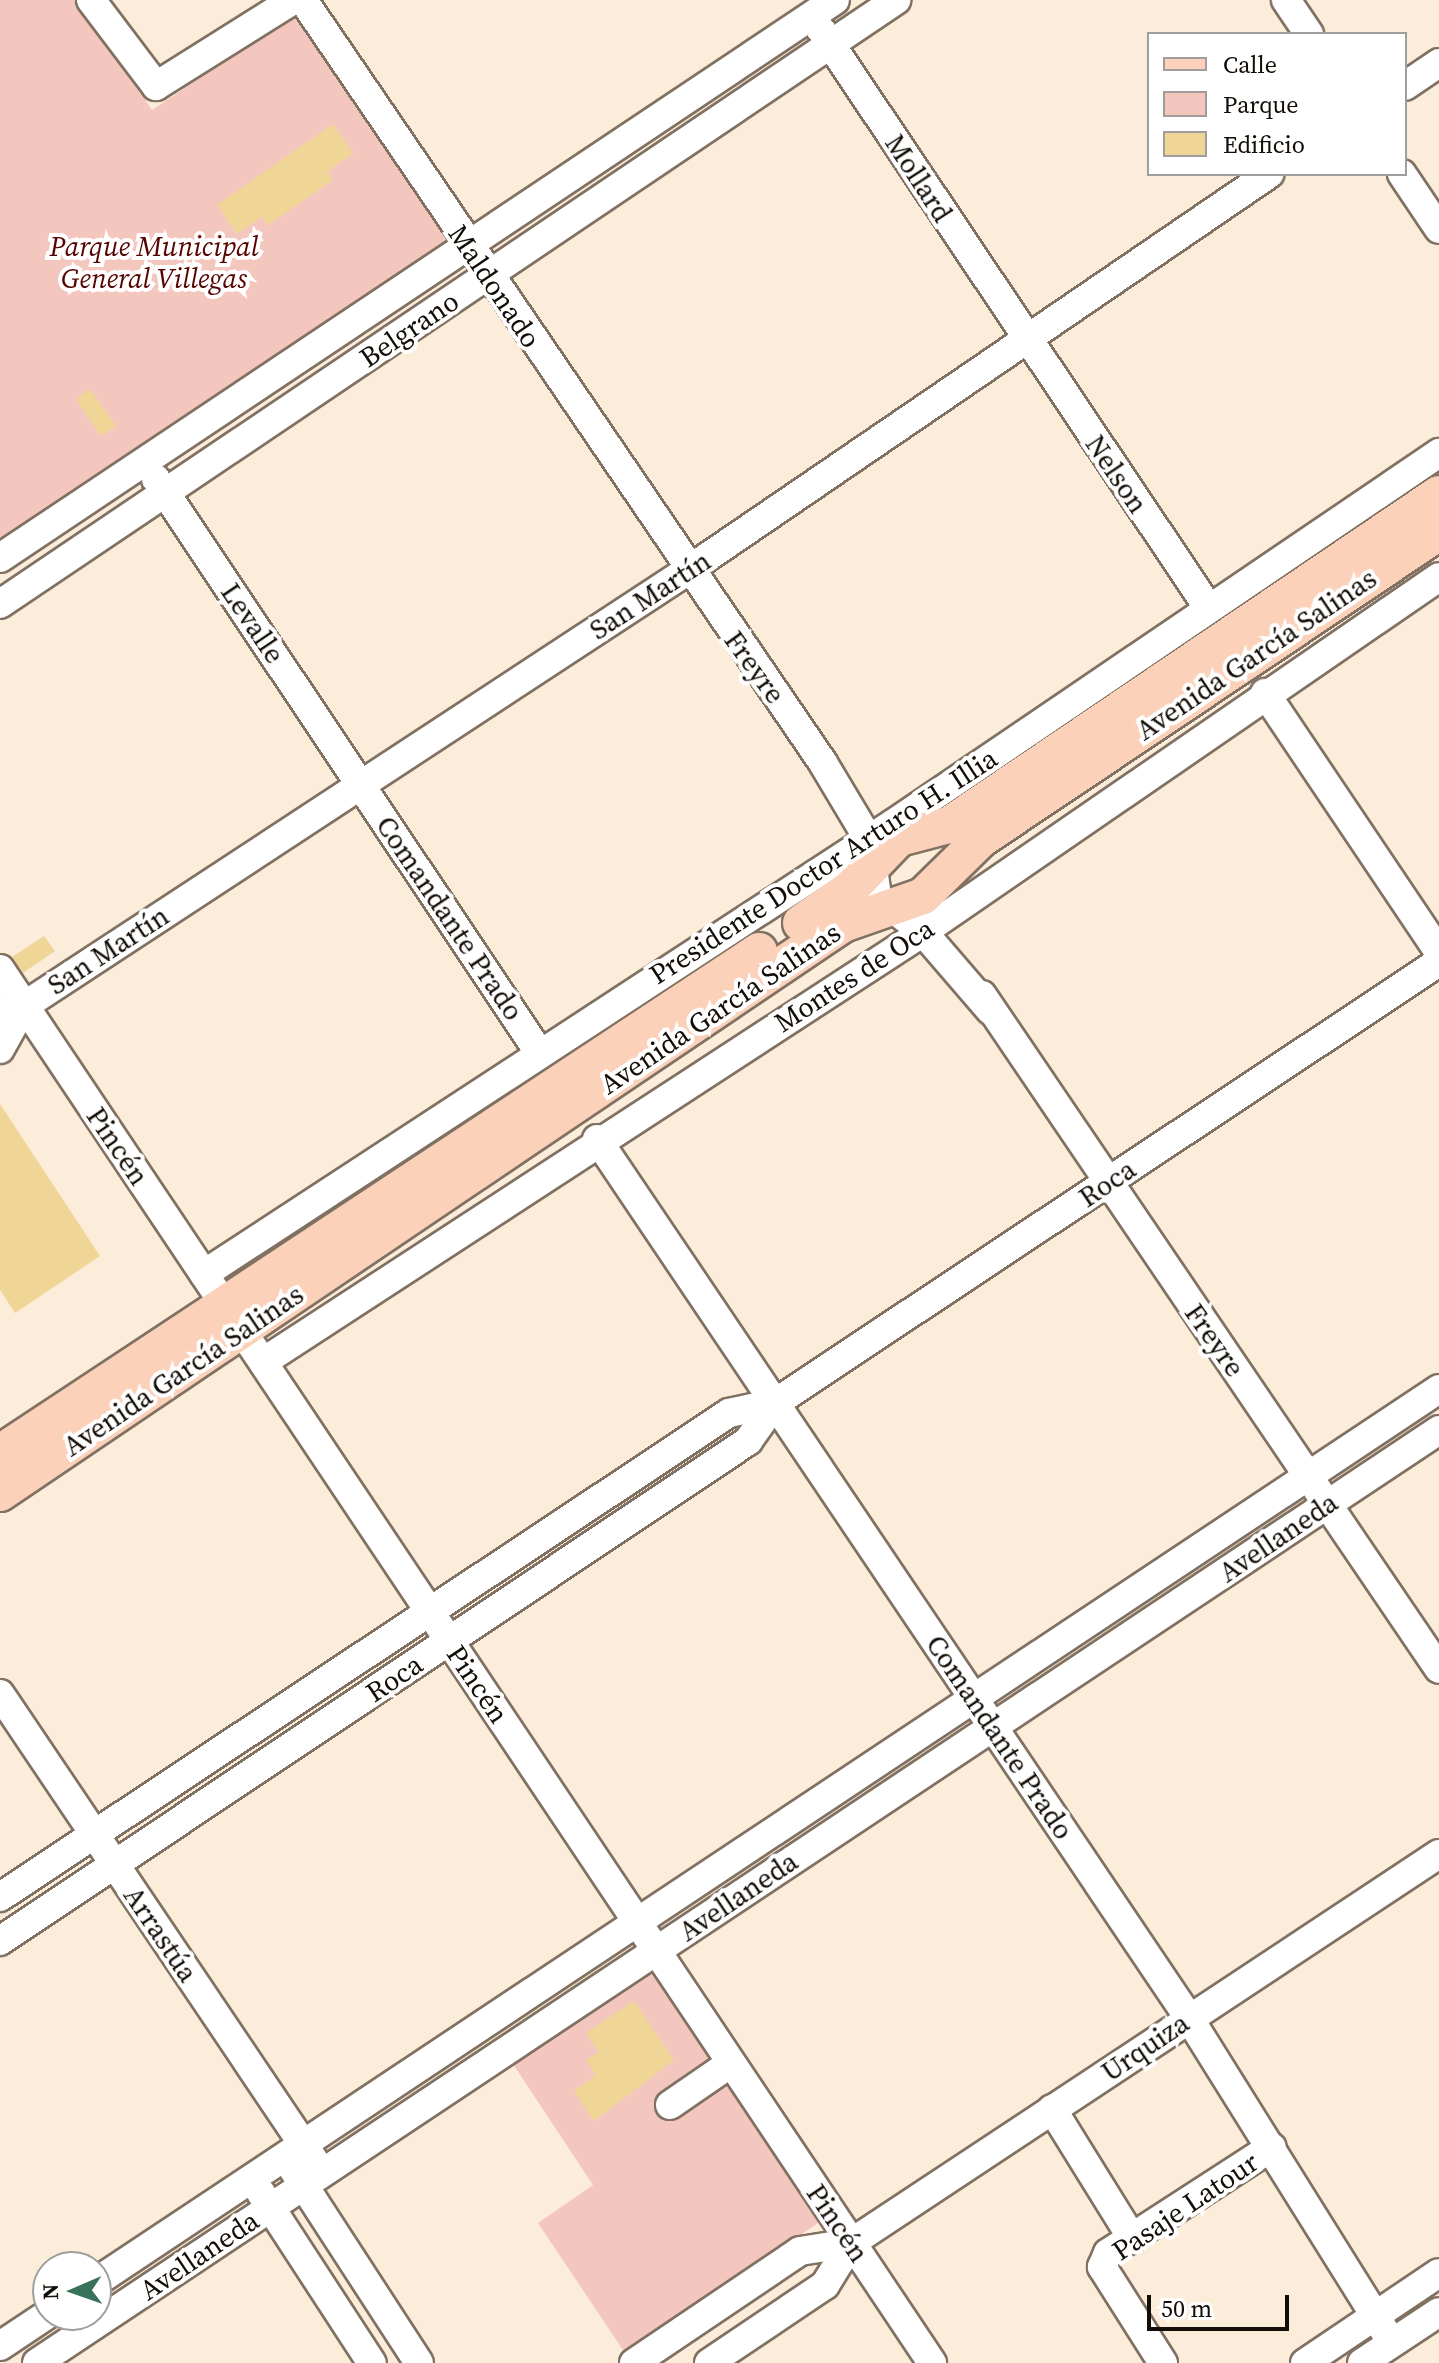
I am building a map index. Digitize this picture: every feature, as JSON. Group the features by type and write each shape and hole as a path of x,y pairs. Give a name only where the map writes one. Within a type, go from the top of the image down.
{"main road":[{"name":"Avenida García Salinas","path":"0,1453 821,910 872,850 899,838 931,832 1439,494"},
{"name":"Avenida García Salinas","path":"0,1493 223,1303 843,924 888,906 914,901 981,839 1439,532"}],"street":[{"path":"91,0 156,86 293,0"},
{"name":"Maldonado","path":"303,0 687,571"},
{"name":"Belgrano","path":"0,604 896,0"},
{"path":"1286,0 1308,32"},
{"name":"Belgrano","path":"0,558 824,8"},
{"name":"Mollard","path":"824,8 830,43 1026,340"},
{"path":"1407,85 1439,63"},
{"name":"San Martín","path":"0,1049 12,1008 687,571 1266,176"},
{"path":"1403,176 1439,229"},
{"name":"Nelson","path":"1026,340 1208,607"},
{"name":"Presidente Doctor Arturo H. Illia","path":"223,1303 539,1052 872,850 894,823 1439,453"},
{"name":"Levalle","path":"145,462 360,785"},
{"name":"Freyre","path":"687,571 823,763 872,850 874,887 888,906 932,925 1439,1669"},
{"name":"Montes de Oca","path":"263,1362 597,1139 932,925 1265,693 1439,577"},
{"path":"1265,693 1439,952"},
{"name":"Freyre","path":"823,763 894,823 931,832"},
{"name":"Comandante Prado","path":"360,785 539,1052"},
{"path":"931,832 942,850 941,877 932,925"},
{"name":"Roca","path":"0,1941 748,1441 775,1403 1439,962"},
{"name":"Pincén","path":"0,969 12,1008 223,1303 932,2363"},
{"name":"Comandante Prado","path":"597,1139 1189,2018 1392,2343"},
{"name":"Avellaneda","path":"112,2271 1439,1389"},
{"name":"Roca","path":"0,1897 729,1413 775,1403"},
{"name":"Avellaneda","path":"37,2363 1439,1430"},
{"name":"Arrastúa","path":"0,1694 114,1865 313,2180 419,2363"},
{"name":"Urquiza","path":"709,2363 825,2285 851,2243 1439,1854"},
{"path":"670,2105 731,2063"},
{"path":"1052,2109 1132,2238"},
{"name":"Pasaje Latour","path":"1163,2363 1102,2267 1108,2253 1272,2147"},
{"path":"251,2179 372,2363"},
{"name":"Urquiza","path":"634,2363 800,2251 851,2243"},
{"path":"1305,2363 1439,2273"},
{"path":"1362,2363 1439,2312"},
{"path":"0,2346 32,2325"}],"green space":[{"name":"Parque Municipal General Villegas","path":"0,0 78,0 152,110 300,11 456,244 0,548"},
{"path":"649,1964 821,2221 625,2353 538,2223 593,2185 509,2058"}],"building":[{"path":"333,124 353,153 327,172 333,180 268,225 262,217 237,234 217,205"},
{"path":"90,389 116,426 101,436 76,399"},
{"path":"44,936 55,951 23,973 12,957"},
{"path":"0,1104 100,1256 15,1313 0,1290"},
{"path":"634,2001 674,2060 594,2121 574,2091 596,2075 586,2060 599,2052 586,2033"}]}
